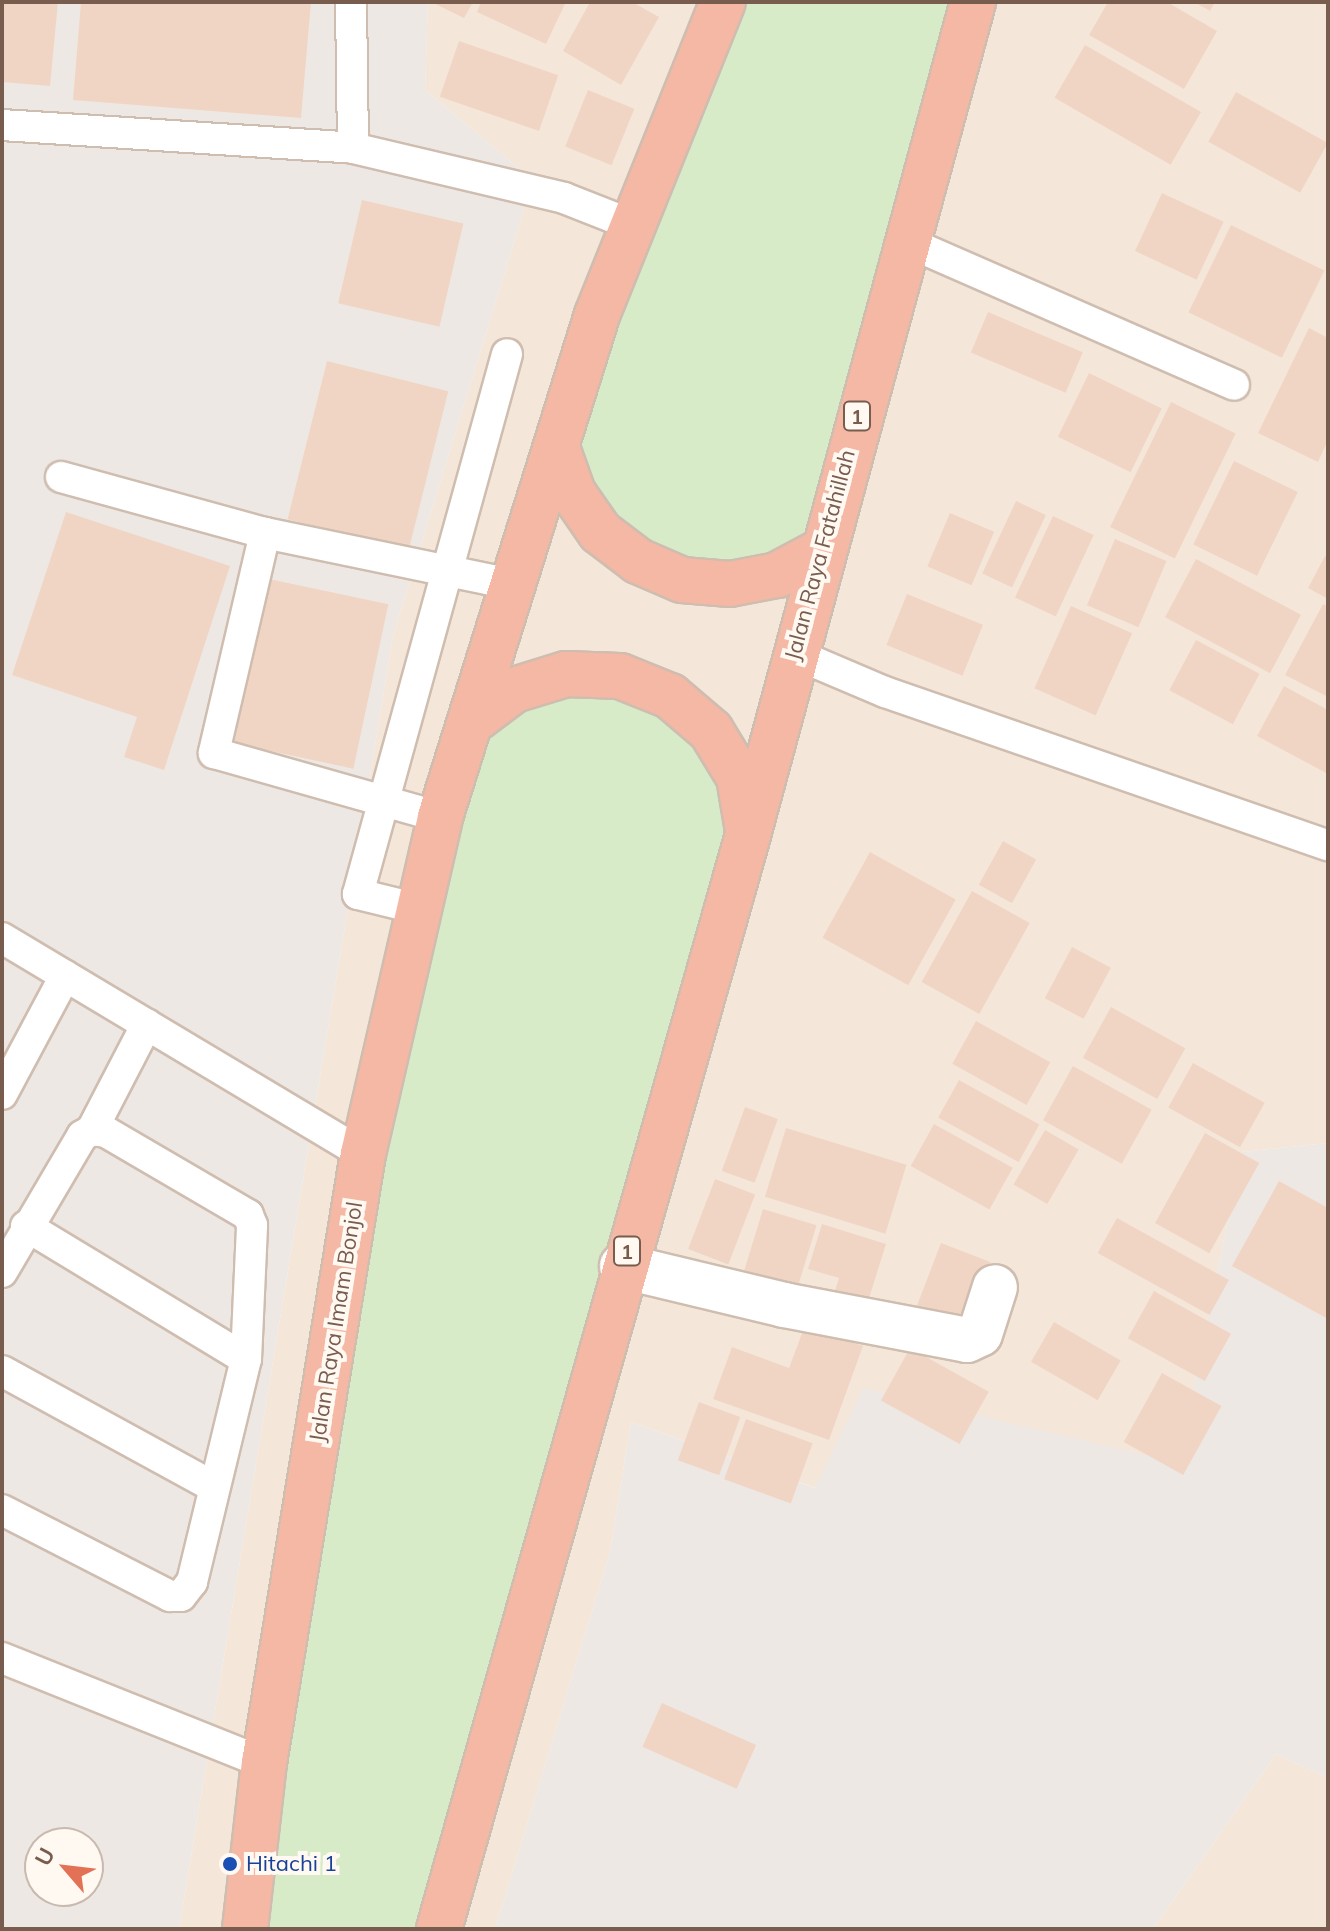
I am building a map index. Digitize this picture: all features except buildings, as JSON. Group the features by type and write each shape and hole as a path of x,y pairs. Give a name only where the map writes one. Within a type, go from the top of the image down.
{"highway":[{"path":"470,723 511,584 630,224 723,2"},
{"name":"Jalan Raya Fatahillah","path":"749,831 820,552 973,2"},
{"path":"557,448 573,493 600,532 638,561 682,580 730,584 777,575 820,552"},
{"path":"470,723 514,690 566,674 620,676 670,696 711,731 739,777 749,831"},
{"name":"Jalan Raya Imam Bonjol","path":"245,1929 264,1763 363,1154 440,817 470,723"},
{"name":"1","path":"439,1929 622,1266 749,831"}],"street":[{"path":"622,1266 784,1305 967,1340 980,1334 995,1287"}],"lane":[{"path":"351,2 353,148"},
{"path":"2,125 353,148 564,198 630,224"},
{"path":"905,241 1234,385"},
{"path":"419,909 358,894 443,571 507,354"},
{"path":"61,477 265,533 511,584"},
{"path":"265,533 214,753 440,817"},
{"path":"793,653 885,692 1328,845"},
{"path":"2,938 363,1154"},
{"path":"2,1094 65,976"},
{"path":"2,1272 26,1226 82,1136 92,1130 147,1024"},
{"path":"2,1510 170,1596 181,1596 192,1582 246,1359 248,1215 106,1132 92,1130"},
{"path":"26,1226 246,1359"},
{"path":"2,1371 214,1487"},
{"path":"2,1658 264,1763"}],"shaded area":[{"path":"2,2 428,2 425,90 533,180 393,636 179,1929 2,1929"},
{"path":"428,2 1328,2 1328,1143 1242,1152 1178,1464 816,1488 631,1422 610,1552 495,1929 179,1929 393,636 533,180 425,90"},
{"path":"1328,1143 1328,1778 1276,1754 1153,1929 495,1929 610,1552 631,1422 815,1488 863,1388 1178,1463 1242,1152"},
{"path":"1276,1754 1328,1778 1328,1929 1153,1929"}],"green space":[{"path":"723,2 973,2 820,552 682,580 573,493 597,315"},
{"path":"514,690 670,696 749,831 439,1929 245,1929 440,817"}],"place":[{"name":"Hitachi 1","path":"230,1864"}]}
